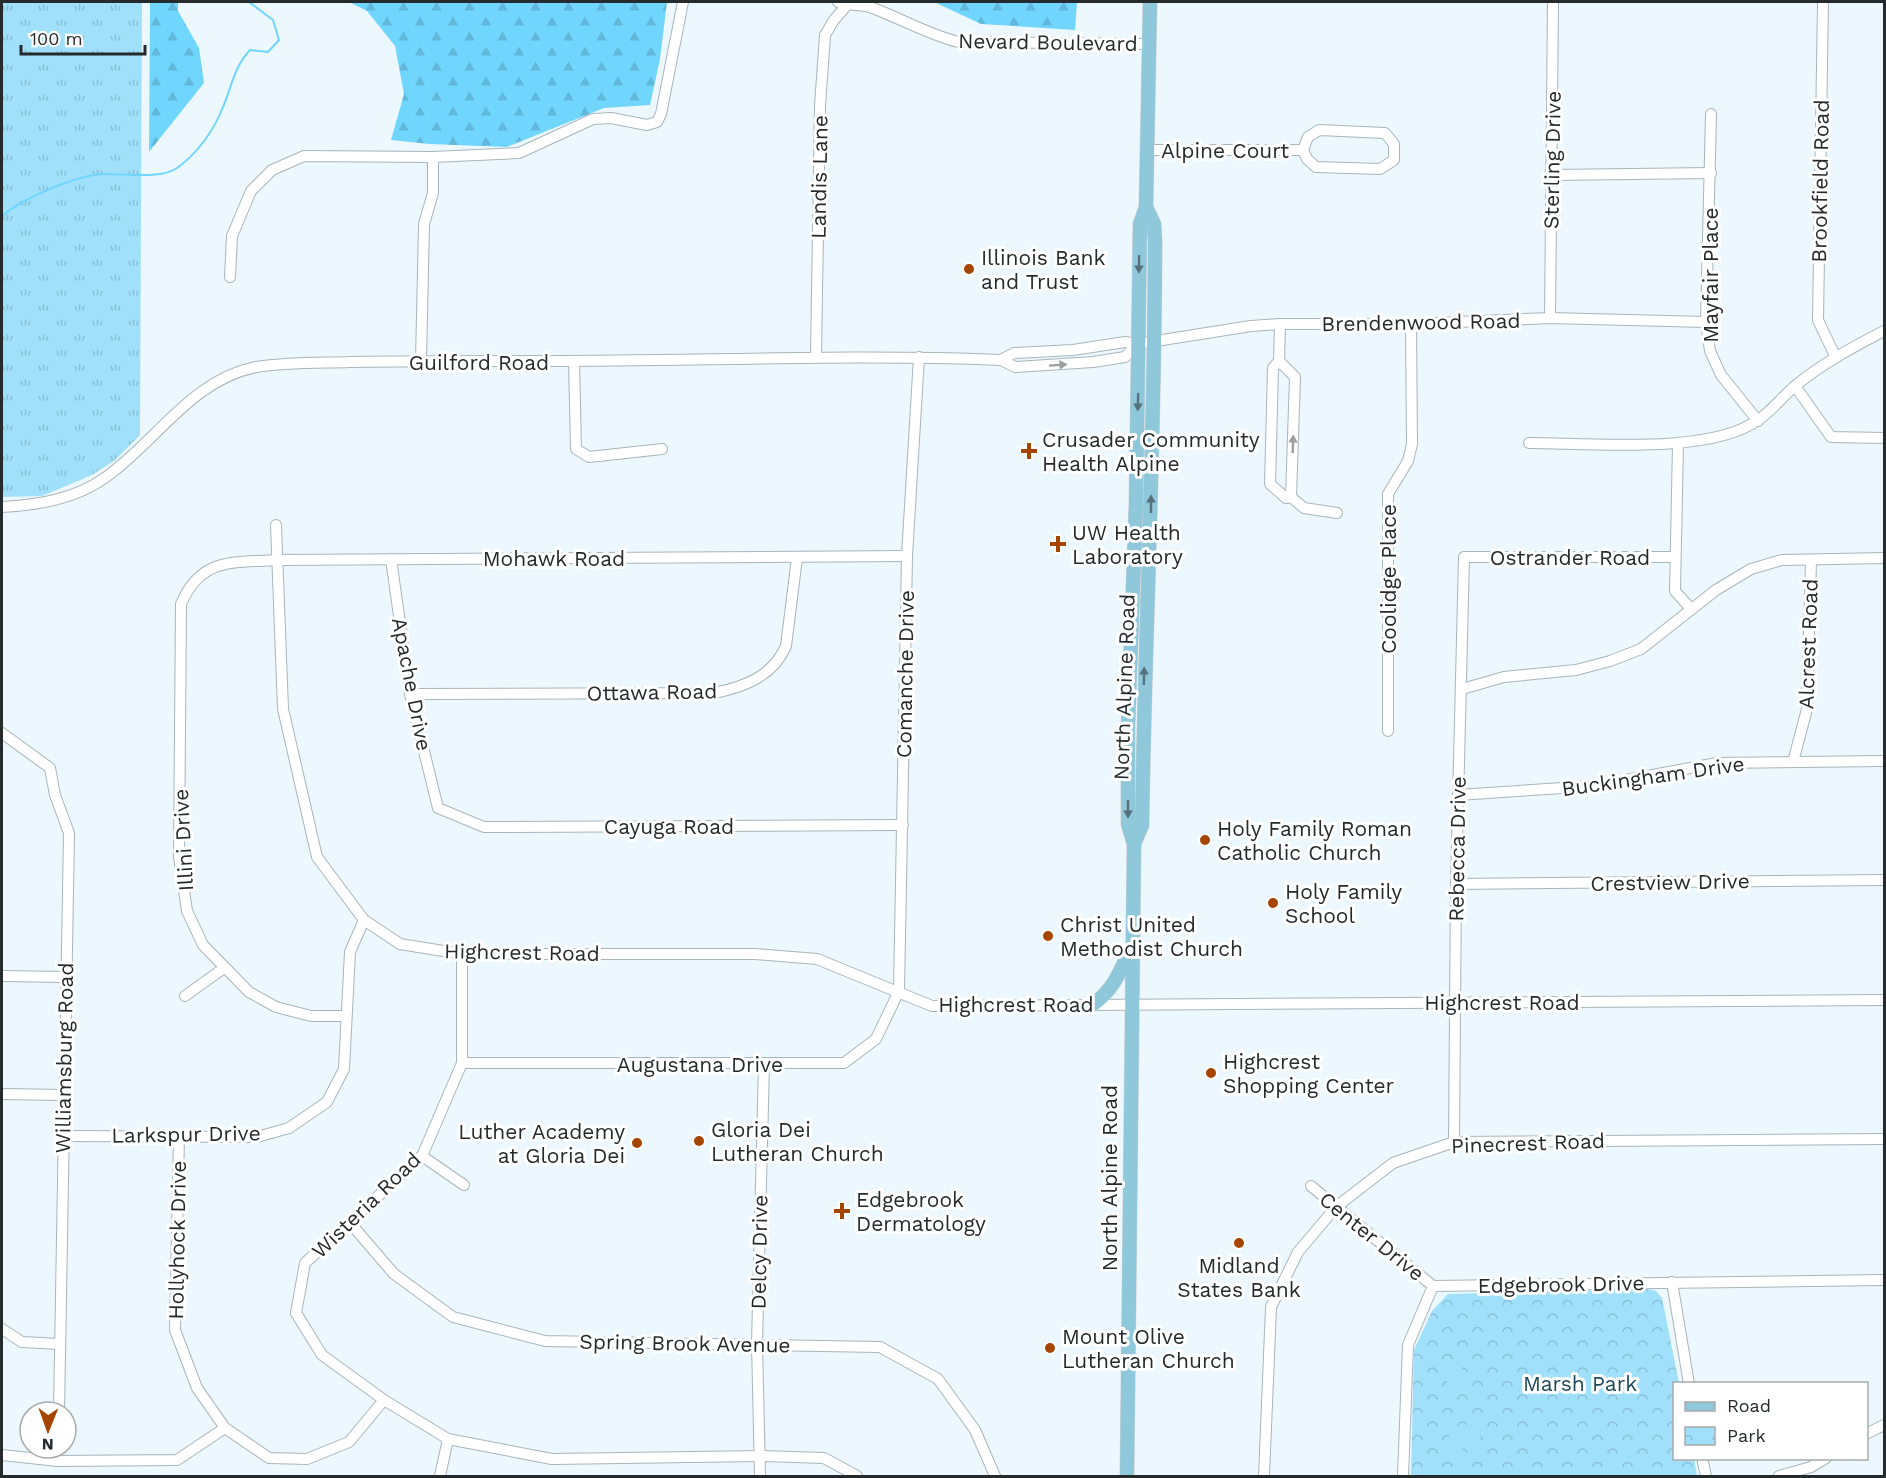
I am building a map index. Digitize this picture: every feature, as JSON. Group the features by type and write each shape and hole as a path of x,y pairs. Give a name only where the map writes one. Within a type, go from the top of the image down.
{"main road":[{"name":"North Alpine Road","path":"1127,1476 1131,1327 1130,1004 1134,844 1128,824 1128,725 1136,494 1140,224 1146,207 1150,2"},
{"name":"North Alpine Road","path":"1134,844 1142,825 1154,341 1154,224 1146,207"},
{"path":"1092,1005 1106,995 1118,978 1131,946"}],"street":[{"path":"230,277 232,236 251,191 272,170 304,156 433,157 519,153 593,119 611,118 647,125 657,122 661,114 683,2"},
{"name":"Sterling Drive","path":"1550,318 1553,2"},
{"name":"Brookfield Road","path":"1823,2 1818,320 1835,356"},
{"name":"Nevard Boulevard","path":"843,3 869,7 935,36 958,42 1149,44"},
{"name":"Landis Lane","path":"816,356 820,105 825,35 843,3"},
{"name":"Mayfair Place","path":"1711,114 1706,322 1710,351 1721,375 1758,421"},
{"name":"Alpine Court","path":"1319,130 1378,130 1392,139 1395,154 1390,164 1380,169 1322,170 1311,164 1303,150 1308,137 1319,130"},
{"name":"Alpine Court","path":"1147,150 1303,150"},
{"path":"421,361 424,224 433,193 433,157"},
{"path":"1552,175 1711,173"},
{"name":"Brendenwood Road","path":"1137,344 1251,326 1280,324 1411,324 1550,318 1706,322"},
{"path":"1280,324 1279,361 1274,368 1270,484 1286,498 1291,497 1304,508 1337,513"},
{"name":"Coolidge Place","path":"1388,731 1388,494 1408,461 1412,444 1411,324"},
{"path":"1529,443 1678,444 1721,438 1758,421 1795,386 1835,356 1884,331"},
{"name":"Guilford Road","path":"2,507 43,503 88,488 107,476 202,390 232,374 256,367 286,364 421,361 574,361 816,356 1001,360 1014,352 1073,350 1125,342 1137,344"},
{"name":"Comanche Drive","path":"899,991 907,556 919,357"},
{"path":"574,361 576,449 589,457 662,449"},
{"path":"1279,361 1295,377 1291,497"},
{"path":"1795,386 1831,437 1884,438"},
{"path":"1678,444 1675,591 1691,609"},
{"name":"Highcrest Road","path":"276,525 284,709 317,857 364,920 400,944 462,954 754,954 817,959 932,1006 1884,999"},
{"name":"Mohawk Road","path":"204,572 218,564 276,560 907,556"},
{"name":"Ostrander Road","path":"1464,557 1675,557"},
{"name":"Rebecca Drive","path":"1454,1142 1456,884 1464,557"},
{"name":"Ottawa Road","path":"410,694 714,693 735,688 767,673 782,657 786,646 797,558"},
{"path":"1462,689 1504,677 1576,670 1611,661 1641,649 1691,609 1751,569 1782,560 1884,558"},
{"name":"Apache Drive","path":"391,559 410,694 438,808"},
{"name":"Alcrest Road","path":"1793,762 1807,710 1811,560"},
{"name":"Illini Drive","path":"204,572 192,584 181,604 179,857 187,911 203,945 249,992 276,1007 311,1016 345,1016"},
{"name":"Williamsburg Road","path":"2,733 50,768 55,795 69,833 59,1400"},
{"name":"Buckingham Drive","path":"1458,795 1593,786 1717,763 1884,761"},
{"name":"Cayuga Road","path":"438,808 484,827 903,825"},
{"name":"Crestview Drive","path":"1456,884 1884,880"},
{"name":"Larkspur Drive","path":"64,1136 257,1137 289,1128 327,1102 344,1069 350,952 364,920"},
{"name":"Wisteria Road","path":"462,954 462,1063 422,1156 351,1224 305,1263 296,1313 322,1355 384,1400 448,1440 552,1459 761,1456 824,1458 857,1476"},
{"path":"185,996 224,968"},
{"path":"2,976 65,977"},
{"name":"Augustana Drive","path":"462,1063 844,1064 876,1039 899,991"},
{"name":"Delcy Drive","path":"760,1476 758,1343 764,1064"},
{"path":"2,1094 64,1095"},
{"name":"Hollyhock Drive","path":"179,1136 175,1330 197,1388 225,1428 269,1458 307,1459 349,1442 384,1400"},
{"name":"Pinecrest Road","path":"1264,1476 1271,1308 1298,1252 1336,1207 1394,1162 1454,1142 1884,1139"},
{"path":"422,1156 464,1185"},
{"name":"Center Drive","path":"1311,1186 1433,1286"},
{"name":"Spring Brook Avenue","path":"351,1224 394,1274 453,1317 545,1341 758,1343 880,1347 938,1378 975,1430 994,1476"},
{"name":"Edgebrook Drive","path":"1433,1286 1884,1280"},
{"path":"1672,1282 1689,1382"},
{"path":"1403,1476 1408,1345 1433,1286"},
{"path":"2,1329 22,1342 60,1344"},
{"path":"1868,1433 1884,1425"},
{"path":"2,1455 58,1461 177,1460 225,1428"},
{"path":"440,1476 448,1440"},
{"path":"1702,1460 1706,1476"},
{"path":"1779,1476 1811,1467 1823,1460"}],"green space":[{"path":"2,2 142,2 140,435 114,461 92,475 42,496 2,497"},
{"path":"150,2 178,2 178,11 199,48 204,83 149,152"},
{"path":"349,2 667,2 660,59 650,105 604,108 507,147 391,140 404,94 395,46 367,11"},
{"path":"934,2 1077,2 1075,30 981,24"},
{"name":"Marsh Park","path":"1648,1289 1656,1291 1662,1298 1679,1382 1673,1382 1673,1460 1694,1460 1697,1476 1411,1476 1414,1350 1432,1311 1448,1294"},
{"path":"1462,1366 1464,1394 1448,1395 1446,1367"},
{"path":"1462,1425 1463,1455 1449,1455 1449,1426"},
{"path":"1466,1425 1480,1425 1481,1455 1467,1455"}],"waterway":[{"path":"2,216 22,202 77,179 101,174 161,174 170,172 185,162 215,124 245,56 250,50 268,52 279,40 273,20 249,2"}],"place":[{"name":"Illinois Bank and Trust","path":"969,269"},
{"name":"Crusader Community Health Alpine","path":"1029,451"},
{"name":"UW Health Laboratory","path":"1058,544"},
{"name":"Holy Family Roman Catholic Church","path":"1205,840"},
{"name":"Holy Family School","path":"1273,903"},
{"name":"Christ United Methodist Church","path":"1048,936"},
{"name":"Highcrest Shopping Center","path":"1211,1073"},
{"name":"Gloria Dei Lutheran Church","path":"699,1141"},
{"name":"Luther Academy at Gloria Dei","path":"637,1143"},
{"name":"Edgebrook Dermatology","path":"842,1211"},
{"name":"Midland States Bank","path":"1239,1243"},
{"name":"Mount Olive Lutheran Church","path":"1050,1348"}]}
